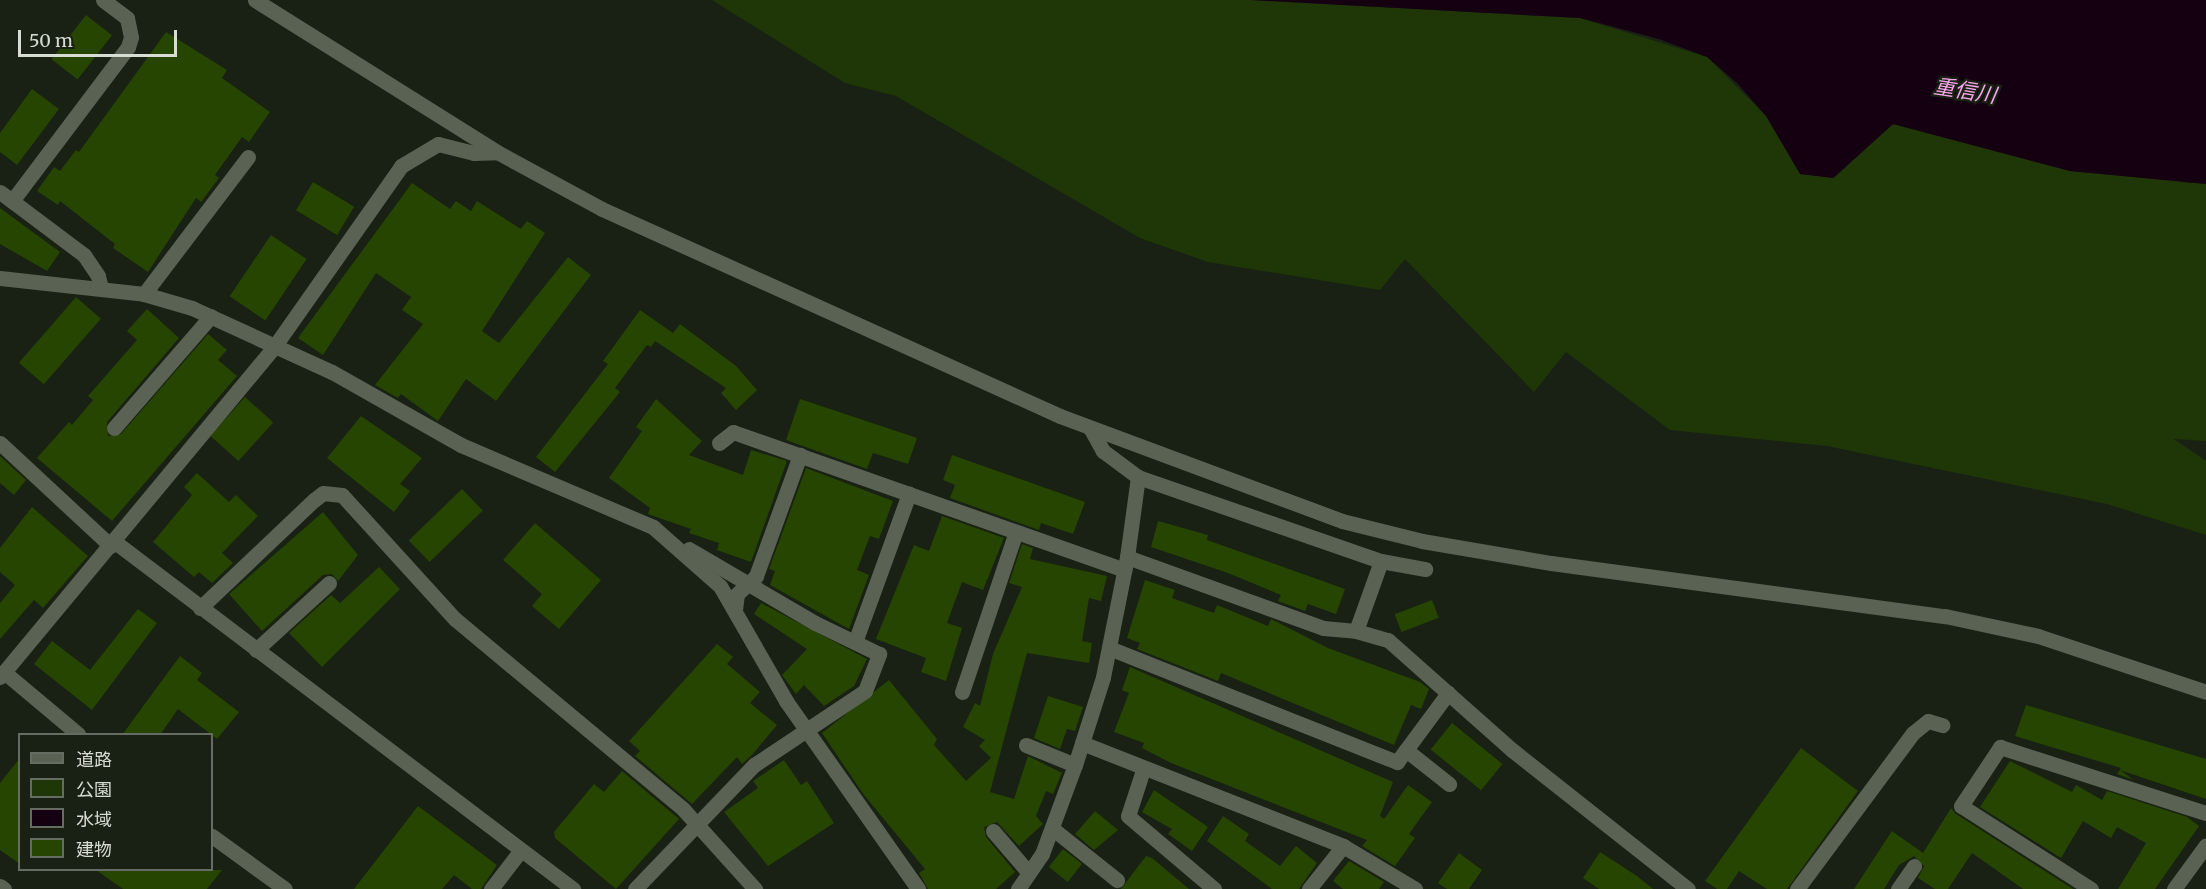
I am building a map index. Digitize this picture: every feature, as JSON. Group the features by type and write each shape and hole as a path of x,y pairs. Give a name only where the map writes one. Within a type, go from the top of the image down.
{"street":[{"path":"100,288 98,276 84,255 6,196 129,47 127,18 103,0"},
{"path":"255,0 497,152 612,214 1090,428 1342,521 1422,541 1945,616 2038,636 2206,692"},
{"path":"76,733 2,674 113,544 273,347 389,180 416,153 438,144 474,153 497,152"},
{"path":"144,294 248,156"},
{"path":"0,278 144,294 211,316 273,347 332,372 460,445 653,527 720,586 805,729 918,889"},
{"path":"114,428 211,316"},
{"path":"1090,428 1103,451 1138,477 1380,561 1425,569"},
{"path":"719,443 733,432 1016,532 1126,564 1323,628 1356,631 1388,640 1630,847 1688,889"},
{"path":"0,444 113,544 573,889"},
{"path":"735,610 737,594 756,576 800,455"},
{"path":"1018,889 1053,829 1082,743 1109,648 1126,564 1138,477"},
{"path":"200,608 323,493 342,495 455,619 697,821 755,889"},
{"path":"855,642 909,494"},
{"path":"962,692 1016,532"},
{"path":"635,889 697,821 754,765 865,691 879,654 696,552 677,547"},
{"path":"1356,631 1380,561"},
{"path":"256,650 329,583"},
{"path":"1109,648 1397,762 1448,693"},
{"path":"1797,889 1913,733 1928,722 1942,726"},
{"path":"1082,743 1143,770 1343,846 1415,889"},
{"path":"1026,746 1075,765"},
{"path":"2091,889 1961,806 2000,747 2206,813"},
{"path":"1406,750 1449,784"},
{"path":"1143,770 1128,816 1214,889"},
{"path":"1053,829 1117,880"},
{"path":"993,831 1029,873"},
{"path":"213,837 285,889"},
{"path":"1309,889 1343,846"},
{"path":"491,889 521,850"},
{"path":"2174,889 2204,852"},
{"path":"1906,886 1914,866"},
{"path":"0,886 4,889"}],"green space":[{"path":"712,0 1251,0 1580,18 1707,57 1766,116 1801,174 1834,178 1893,124 2070,171 2206,184 2206,441 2174,439 2206,461 2206,535 2107,504 1827,446 1670,430 1566,352 1534,392 1405,259 1380,290 1208,262 1140,238 896,96 845,83"}],"water":[{"name":"重信川","path":"1251,0 2206,0 2206,184 2070,171 1893,124 1833,178 1800,174 1766,116 1737,83 1707,57 1659,39 1580,18"}],"building":[{"path":"86,15 112,35 78,79 52,59"},
{"path":"166,32 227,70 222,78 270,112 249,142 242,137 215,175 219,178 201,202 196,198 148,272 113,248 115,244 60,201 58,205 37,191 54,167 60,171 76,150 79,152"},
{"path":"32,89 59,109 17,165 0,152 0,133"},
{"path":"313,182 354,207 337,235 296,210"},
{"path":"412,183 450,209 456,201 471,211 477,201 521,229 527,221 545,233 482,331 499,343 568,257 591,275 496,401 466,379 438,421 401,394 398,398 375,385 423,324 402,310 411,297 376,273 323,355 298,338"},
{"path":"0,208 60,252 47,271 0,244"},
{"path":"271,235 307,259 265,320 230,296"},
{"path":"76,297 101,319 44,384 19,363"},
{"path":"147,309 179,338 107,422 108,436 121,434 208,334 227,350 218,360 237,376 112,521 37,458 69,422 72,425 93,400 88,396 137,340 127,331"},
{"path":"640,310 673,333 680,324 736,366 757,390 736,410 721,393 726,388 655,341 651,347 647,345 615,388 620,392 555,472 536,457 608,364 603,361"},
{"path":"245,397 273,422 238,461 210,436"},
{"path":"656,399 702,441 689,455 743,475 751,450 787,461 751,562 717,550 719,543 689,533 691,529 648,514 650,508 609,478 642,431 636,427"},
{"path":"800,399 917,438 908,464 873,453 867,469 786,440"},
{"path":"361,416 422,458 400,484 410,491 394,512 327,458"},
{"path":"952,455 1085,502 1073,534 1041,523 1039,530 950,498 955,485 943,480"},
{"path":"0,456 26,480 14,495 0,483"},
{"path":"806,468 893,501 879,539 870,536 857,570 869,575 849,629 770,585 775,571 769,569"},
{"path":"197,473 229,502 236,495 258,516 222,553 233,563 212,583 199,572 194,577 153,542 192,495 184,487"},
{"path":"462,489 483,511 430,562 409,540"},
{"path":"32,507 88,556 43,608 34,600 0,639 0,603 15,585 0,572 0,548"},
{"path":"323,512 358,555 338,581 332,574 323,575 262,631 229,594"},
{"path":"942,516 1004,538 983,590 962,582 947,623 962,628 946,681 921,672 926,658 876,639 914,545 929,551"},
{"path":"1158,521 1208,535 1207,540 1345,589 1336,614 1308,604 1305,611 1278,601 1281,595 1228,573 1151,547"},
{"path":"535,523 601,580 559,629 532,606 542,594 503,560"},
{"path":"1022,544 1033,548 1030,559 1107,576 1101,601 1089,598 1082,641 1092,643 1089,663 1027,653 990,792 1014,799 1028,756 1062,773 1053,794 1046,791 1036,816 1043,824 1019,846 997,822 984,827 986,837 1015,872 996,889 928,889 919,873 925,869 864,795 822,733 889,680 937,739 934,745 966,781 991,758 979,746 985,740 963,727 975,703 980,706 993,654 1022,587 1009,583"},
{"path":"379,567 400,589 322,667 289,633 331,595 340,603"},
{"path":"1145,580 1175,590 1172,598 1214,613 1217,605 1268,626 1271,619 1328,648 1420,682 1429,689 1421,709 1411,705 1394,745 1221,673 1218,681 1137,649 1140,643 1127,638"},
{"path":"1432,600 1439,618 1401,632 1395,614"},
{"path":"761,603 867,659 854,686 824,706 804,685 796,694 782,675 807,649 754,614"},
{"path":"138,609 157,623 92,710 34,664 52,641 90,670"},
{"path":"717,644 733,657 727,664 760,692 750,703 777,725 752,755 742,764 737,757 692,804 635,756 640,751 629,741"},
{"path":"180,656 202,673 197,680 239,712 217,739 213,733 209,733 178,709 161,733 123,733"},
{"path":"1130,667 1393,782 1380,816 1384,819 1408,785 1432,802 1409,834 1415,838 1395,866 1362,846 1367,840 1171,763 1142,748 1144,743 1114,732 1129,693 1122,690"},
{"path":"1048,696 1083,707 1075,731 1067,729 1060,749 1034,738"},
{"path":"2026,705 2206,759 2206,799 2120,770 2134,780 2117,774 2121,768 2015,736"},
{"path":"1452,723 1503,764 1481,790 1431,749"},
{"path":"1801,748 1858,791 1787,889 1767,889 1739,871 1727,889 1717,889 1705,881"},
{"path":"18,760 18,863 0,850 0,783"},
{"path":"784,760 801,785 807,781 834,823 768,866 724,812 758,788 753,781"},
{"path":"2010,761 2072,792 2076,785 2102,800 2107,791 2187,817 2199,826 2155,889 2118,889 2146,843 2117,827 2111,838 2083,821 2061,858 1980,807"},
{"path":"622,771 679,819 616,889 555,838 554,832 594,784 604,792"},
{"path":"1154,790 1208,827 1192,851 1168,834 1172,829 1142,812"},
{"path":"418,806 497,865 481,889 472,889 454,875 442,889 354,889"},
{"path":"1951,808 1956,814 2073,889 2023,889 1972,853 1948,889 1935,889 1918,878 1924,866 1914,856 1899,865 1884,889 1854,889 1892,831 1923,853"},
{"path":"1095,811 1118,830 1094,850 1075,834"},
{"path":"1223,816 1249,834 1245,841 1280,866 1296,846 1317,863 1299,889 1272,889 1207,841"},
{"path":"1063,849 1082,864 1068,882 1049,867"},
{"path":"1600,852 1653,889 1599,889 1583,878"},
{"path":"1459,853 1482,870 1469,889 1447,889 1438,883"},
{"path":"1146,856 1152,858 1189,889 1121,889"},
{"path":"1349,861 1384,882 1379,889 1343,889 1333,881"},
{"path":"222,870 207,889 123,889 97,871"}]}
